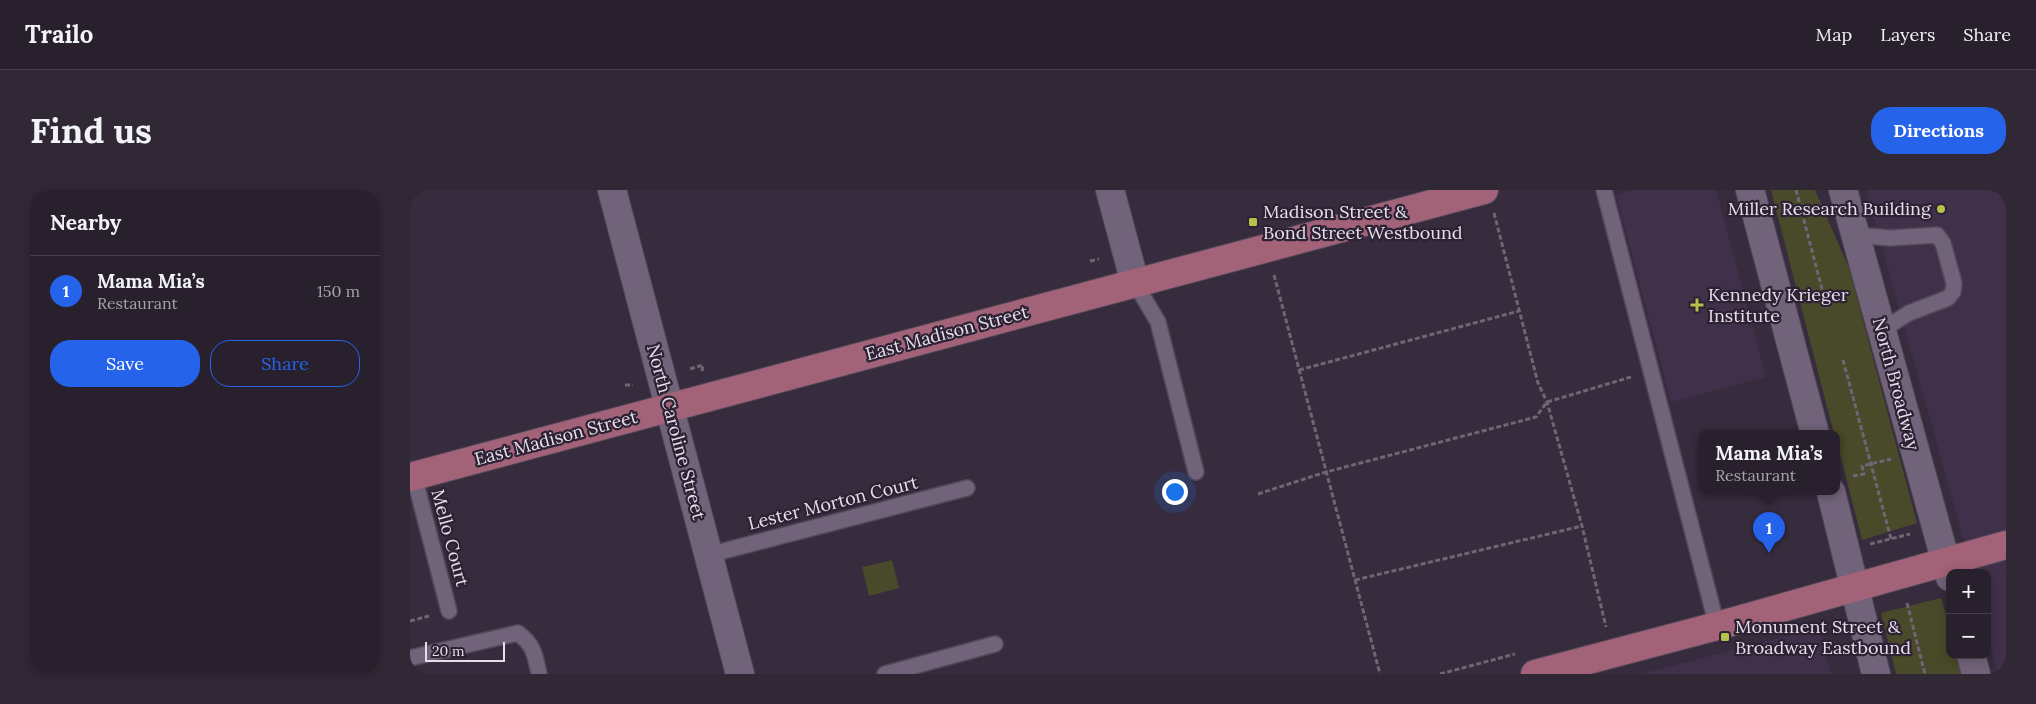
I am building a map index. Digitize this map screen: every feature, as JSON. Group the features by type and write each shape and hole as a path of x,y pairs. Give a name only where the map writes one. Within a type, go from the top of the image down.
{"main road":[{"name":"North Caroline Street","path":"612,190 740,674"},
{"path":"1110,190 1135,282"},
{"path":"1750,190 1814,430"},
{"name":"North Broadway","path":"1843,190 1948,569"},
{"name":"East Madison Street","path":"412,476 1267,248 1488,199"},
{"path":"1839,495 1853,586 1876,674"},
{"path":"1948,569 2006,545"},
{"path":"1535,674 1717,626 1853,586 1946,569"},
{"path":"1972,659 1976,674"}],"lane":[{"path":"1604,190 1717,626"},
{"path":"1856,235 1890,238 1938,235 1943,243 1952,275 1953,292 1948,298 1909,313 1882,330"},
{"path":"1135,282 1158,322 1196,472"},
{"name":"Mello Court","path":"412,476 449,611"},
{"name":"Lester Morton Court","path":"708,555 968,488"},
{"path":"410,658 518,633 529,641 535,655 539,674"},
{"path":"885,674 995,644"}],"path":[{"path":"1796,190 1827,308"},
{"path":"1488,199 1538,383 1547,402 1582,526 1612,654"},
{"path":"1267,248 1380,674"},
{"path":"1090,261 1099,259"},
{"path":"1299,370 1519,311"},
{"path":"1843,360 1890,539"},
{"path":"690,370 702,365"},
{"path":"1258,494 1326,472 1536,417 1547,402 1650,371"},
{"path":"625,385 632,385"},
{"path":"1840,484 1864,474 1862,466 1894,458"},
{"path":"1355,580 1582,526"},
{"path":"1868,545 1920,531"},
{"path":"1907,603 1925,674"}],"shaded area":[{"name":"Kennedy Krieger Institute","path":"1633,190 1716,190 1766,377 1671,402 1616,195"},
{"path":"1866,190 2006,190 2006,674 1998,674 1991,649 1991,569 1972,569"},
{"path":"1819,628 1831,674 1640,674"}],"green space":[{"path":"1771,190 1815,190 1849,268 1917,523 1862,540 1840,454 1840,430 1833,430"},
{"path":"892,560 899,588 869,596 862,567"},
{"path":"1941,598 1946,615 1946,659 1958,659 1962,674 1896,674 1881,613"}],"place":[{"name":"Miller Research Building","path":"1941,209"},
{"name":"Madison Street & Bond Street Westbound","path":"1253,222"},
{"name":"Kennedy Krieger Institute","path":"1697,305"},
{"name":"Mama Mia’s","path":"1769,553"},
{"name":"Monument Street & Broadway Eastbound","path":"1725,637"}]}
